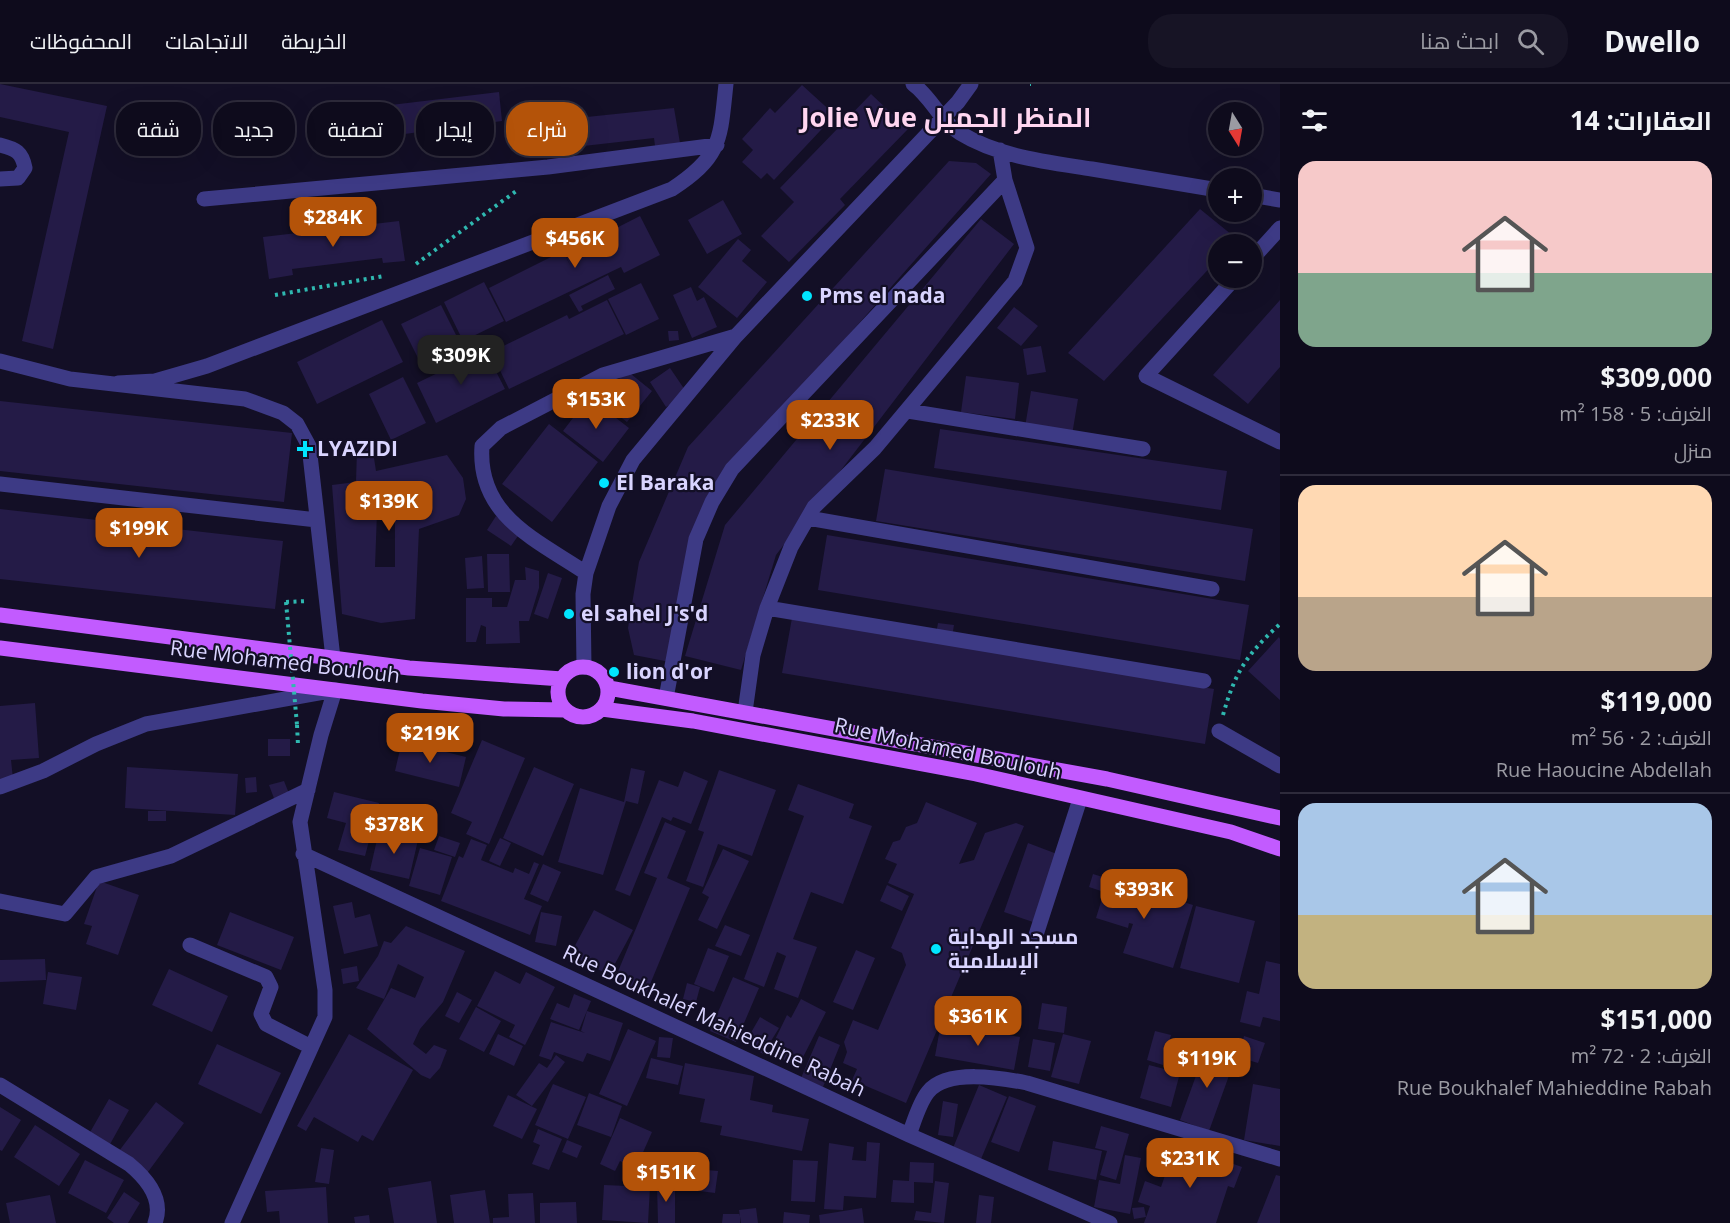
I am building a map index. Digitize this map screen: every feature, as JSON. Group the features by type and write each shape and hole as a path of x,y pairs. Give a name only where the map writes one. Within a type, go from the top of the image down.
{"main road":[{"path":"0,615 409,668 562,679"},
{"name":"Rue Mohamed Boulouh","path":"0,648 504,709 565,710"},
{"path":"584,667 598,671 609,688 609,696 603,709 584,718 565,710 559,698 562,679 572,670 584,667"},
{"path":"609,688 1107,779 1280,818"},
{"name":"Rue Mohamed Boulouh","path":"603,709 693,721 873,754 1231,832 1280,849"}],"street":[{"path":"118,383 154,381 207,366 672,189 694,174 711,156 717,145 720,138 726,84"},
{"path":"913,84 923,92 942,118 959,133 1000,150 1033,160 1208,188"},
{"path":"584,667 583,594 586,573 609,506 633,460 648,439 736,336 942,118 971,84"},
{"path":"0,145 15,149 23,156 25,168 18,178 0,179"},
{"path":"204,199 548,167 717,145"},
{"path":"745,712 753,655 767,608 790,547 814,507 875,448 908,411 1015,281 1027,248 1005,180 1000,150"},
{"path":"666,698 696,539 712,502 732,469 1005,180"},
{"path":"1262,197 1280,200"},
{"path":"1262,248 1280,228"},
{"path":"1226,288 1146,376 1278,437"},
{"path":"586,573 508,521 493,500 485,477 482,446 501,428 603,375 736,336"},
{"path":"0,362 70,379 245,399 283,412 297,424 309,446 333,657"},
{"path":"908,411 1143,449"},
{"path":"0,484 317,520"},
{"path":"808,518 1212,589"},
{"path":"767,608 1204,681"},
{"path":"0,787 43,771 96,744 146,724 335,690 321,735 300,822 325,990 325,1017 232,1223"},
{"path":"1219,731 1280,766"},
{"path":"0,901 65,914 96,877 171,856 308,790"},
{"path":"1035,938 1080,799"},
{"name":"Rue Boukhalef Mahieddine Rabah","path":"303,854 909,1135 1110,1223"},
{"path":"190,945 266,977 271,987 261,1014 266,1024 311,1047"},
{"path":"909,1135 928,1091 949,1079 988,1076 1027,1083 1280,1158"},
{"path":"0,1084 129,1164 147,1179 157,1201 155,1223"}],"path":[{"path":"413,265 521,187"},
{"path":"275,295 394,275"},
{"path":"297,725 286,602 311,600"},
{"path":"1219,731 1232,682 1257,645 1280,624"}],"building":[{"path":"0,84 107,106 53,349 22,341 69,132 0,117"},
{"path":"802,85 835,115 774,180 767,173 761,179 742,162 753,150 742,139 770,108 775,113"},
{"path":"499,92 502,121 494,122 494,102 416,102 416,132 404,134 404,103"},
{"path":"871,94 908,129 840,199 845,205 789,262 761,236 794,202 780,188"},
{"path":"674,108 680,143 655,146 654,138 588,146 588,117"},
{"path":"949,161 976,163 991,174 724,476 693,542 670,662 634,655 628,628 639,562 688,447"},
{"path":"723,200 742,234 707,254 688,220"},
{"path":"1200,209 1208,215 1208,222 1216,222 1231,234 1208,234 1208,270 1104,381 1068,353"},
{"path":"640,216 660,255 624,273 621,267 506,322 489,288 563,251 570,265 565,254"},
{"path":"981,219 1014,244 776,555 741,670 685,656 725,525"},
{"path":"399,221 405,261 383,263 382,258 292,269 293,275 269,279 263,237"},
{"path":"738,239 751,250 742,261 767,282 737,318 698,287"},
{"path":"608,275 615,289 581,306 583,310 579,312 569,295"},
{"path":"484,282 504,321 463,341 444,302"},
{"path":"641,283 659,319 626,335 608,299"},
{"path":"691,287 697,301 704,297 717,327 692,338 673,295"},
{"path":"607,300 624,334 509,389 491,352 567,315 569,319"},
{"path":"1280,300 1280,367 1248,404 1213,375"},
{"path":"441,305 461,345 421,364 401,324"},
{"path":"1014,307 1038,326 1021,346 997,328"},
{"path":"382,320 403,362 317,404 297,362"},
{"path":"668,331 678,331 679,340 669,341"},
{"path":"1041,346 1046,372 1027,375 1023,349"},
{"path":"485,350 505,389 436,423 417,383"},
{"path":"670,368 687,393 666,407 650,382"},
{"path":"626,370 652,391 627,422 601,402"},
{"path":"966,376 1019,383 1015,419 961,412"},
{"path":"403,377 426,423 391,440 369,394"},
{"path":"1031,391 1078,399 1072,435 1025,427"},
{"path":"589,397 629,428 603,462 563,431"},
{"path":"0,401 292,433 284,502 0,471"},
{"path":"549,424 598,462 552,522 502,484"},
{"path":"940,429 1227,471 1221,510 934,468"},
{"path":"372,445 376,471 447,455 463,478 466,499 459,515 419,529 415,619 381,623 342,614 332,485 356,482 357,450","holes":["395,510 395,567 375,567 377,512"]},
{"path":"885,469 1253,529 1245,581 876,521"},
{"path":"0,509 283,541 275,609 0,579"},
{"path":"496,516 520,533 511,546 487,530"},
{"path":"827,535 1249,605 1240,660 818,590"},
{"path":"487,554 509,554 510,592 488,592"},
{"path":"482,556 484,588 467,589 465,558"},
{"path":"525,567 539,571 539,588 529,621 519,621 520,643 486,644 486,627 481,625 476,642 466,642 466,598 492,598 492,607 507,607 515,580 526,580"},
{"path":"548,573 562,578 548,619 534,614"},
{"path":"792,618 1214,689 1205,744 782,673"},
{"path":"938,623 954,625 952,637 936,634"},
{"path":"1279,637 1280,639 1280,700 1248,671"},
{"path":"35,703 39,758 11,760 13,779 0,780 0,706"},
{"path":"268,739 290,739 290,756 268,756"},
{"path":"482,740 525,758 489,844 466,834 472,822 451,813"},
{"path":"402,741 466,757 459,787 395,771"},
{"path":"127,767 238,774 235,815 125,808"},
{"path":"534,767 574,784 543,856 503,838"},
{"path":"631,768 645,771 638,804 626,801 603,875 558,862 580,788 624,802"},
{"path":"719,770 776,790 752,856 718,844 703,887 686,881 704,832 698,830"},
{"path":"684,771 708,781 691,824 673,817 671,821 662,817 630,896 615,890 659,780 678,787"},
{"path":"256,777 257,792 246,793 245,778"},
{"path":"284,781 290,796 275,801 269,785"},
{"path":"798,784 854,804 849,818 872,826 843,904 811,892 793,939 817,947 798,998 774,989 786,956 777,952 764,987 744,979 804,816 788,810"},
{"path":"334,792 379,803 365,856 338,850 346,823 327,818"},
{"name":"مسجد الهداية الإسلامية","path":"926,802 977,823 959,864 974,860 985,833 1016,823 1024,826 906,1103 852,1080 857,1069 843,1063 847,1052 844,1042 853,1020 878,1030 906,965 902,953 891,948 914,894 888,883 897,864 885,859 893,842 900,840 906,827 917,823"},
{"path":"148,811 166,811 166,821 148,821"},
{"path":"665,822 686,831 667,878 690,888 646,994 614,981 657,878 644,873"},
{"path":"379,831 418,840 409,879 370,870"},
{"path":"439,836 460,843 455,857 434,850"},
{"path":"500,838 511,843 500,866 489,861"},
{"path":"471,839 487,845 481,860 513,873 515,868 529,874 534,862 539,864 524,899 542,906 530,935 441,901 459,856 463,858"},
{"path":"1028,843 1057,854 1033,922 1004,912"},
{"path":"420,848 452,857 440,895 409,886"},
{"path":"723,849 749,861 717,929 698,920 709,897 702,893"},
{"path":"543,864 561,872 548,902 530,894"},
{"path":"1093,874 1193,905 1173,968 1123,953 1133,924 1129,923 1128,928 1096,918 1104,892 1089,887"},
{"path":"99,881 139,895 118,955 86,944 92,926 84,924"},
{"path":"887,885 909,896 902,911 880,901"},
{"path":"352,902 355,918 370,914 378,946 344,954 333,906"},
{"path":"1196,906 1255,921 1239,983 1180,968"},
{"path":"594,910 633,930 609,975 570,955"},
{"path":"230,912 294,937 281,970 217,945"},
{"path":"541,912 562,916 556,946 535,942"},
{"path":"725,925 750,935 741,956 715,946"},
{"path":"406,926 465,951 443,1002 420,1029 413,1044 426,1054 434,1045 447,1050 440,1068 430,1079 421,1075 367,1029 391,988 415,998 424,977 398,964 384,999 356,988 378,956 384,941 391,943"},
{"path":"708,948 729,956 714,992 694,984"},
{"path":"856,950 875,958 853,1010 833,1002"},
{"path":"45,959 46,980 0,982 0,960"},
{"path":"1266,961 1280,964 1280,1021 1263,1017 1260,1027 1240,1022 1247,991 1259,994"},
{"path":"357,966 359,981 343,984 341,969"},
{"path":"169,969 228,996 212,1032 152,1005"},
{"path":"495,971 520,984 526,972 555,987 525,1045 509,1037 515,1025 477,1006"},
{"path":"48,972 82,977 76,1010 43,1004"},
{"path":"733,977 759,988 736,1042 710,1031"},
{"path":"687,983 700,987 696,1002 683,999"},
{"path":"457,992 472,1000 459,1023 445,1016"},
{"path":"574,994 591,1001 579,1030 550,1019 557,1003 569,1008"},
{"path":"801,999 826,1012 798,1067 769,1052 787,1015 791,1018"},
{"path":"1042,1003 1067,1007 1064,1033 1038,1029"},
{"path":"476,1007 501,1021 484,1052 459,1039"},
{"path":"587,1011 623,1023 610,1061 587,1053 583,1062 554,1052 551,1060 539,1056 551,1022 585,1033 581,1031"},
{"path":"760,1017 779,1028 763,1054 745,1043"},
{"path":"941,1023 1020,1037 1014,1070 935,1056"},
{"path":"628,1029 656,1041 627,1106 599,1094"},
{"path":"1155,1031 1171,1035 1163,1065 1147,1060"},
{"path":"349,1034 413,1070 373,1141 362,1135 358,1142 314,1117 306,1131 297,1126"},
{"path":"498,1034 523,1046 514,1066 489,1054"},
{"path":"1063,1034 1091,1041 1079,1084 1051,1077"},
{"path":"819,1036 840,1045 823,1087 801,1078"},
{"path":"1244,1036 1265,1043 1258,1063 1238,1057"},
{"path":"659,1037 673,1038 670,1058 657,1057"},
{"path":"1033,1039 1055,1043 1050,1071 1028,1067"},
{"path":"217,1044 281,1073 261,1114 198,1084"},
{"path":"1206,1048 1235,1059 1209,1131 1180,1120"},
{"path":"556,1055 565,1062 532,1106 516,1095 539,1063 547,1068"},
{"path":"651,1058 683,1066 678,1085 646,1078"},
{"path":"685,1063 754,1076 750,1100 773,1105 772,1112 809,1119 802,1151 720,1135 722,1126 700,1122 705,1099 679,1094"},
{"path":"1149,1065 1180,1073 1171,1107 1140,1098"},
{"path":"553,1084 586,1097 568,1139 535,1125"},
{"path":"1253,1084 1280,1089 1280,1146 1244,1140"},
{"path":"979,1085 1007,1097 981,1159 953,1148"},
{"path":"589,1093 622,1106 611,1137 577,1125"},
{"path":"508,1095 537,1109 522,1139 493,1126"},
{"path":"1009,1096 1036,1106 1019,1152 991,1142"},
{"path":"109,1099 129,1110 109,1146 89,1134"},
{"path":"943,1101 958,1104 953,1137 938,1135"},
{"path":"156,1102 184,1123 145,1176 116,1155"},
{"path":"0,1107 21,1120 2,1151 0,1150"},
{"path":"620,1118 652,1132 636,1168 620,1161 615,1171 600,1164"},
{"path":"35,1125 80,1154 59,1186 14,1157"},
{"path":"1101,1126 1129,1134 1116,1180 1100,1175 1107,1151 1095,1148"},
{"path":"538,1129 562,1139 549,1170 532,1164 540,1145 533,1142"},
{"path":"567,1140 582,1146 577,1158 562,1152"},
{"path":"1053,1141 1102,1151 1096,1180 1048,1170"},
{"path":"867,1142 880,1143 876,1198 844,1196 843,1210 824,1209 829,1143 854,1147 852,1160 866,1161"},
{"path":"1176,1144 1242,1167 1234,1188 1228,1186 1216,1223 1144,1223 1150,1206 1138,1202 1145,1181 1161,1187"},
{"path":"321,1148 334,1150 329,1184 315,1182"},
{"path":"1125,1155 1141,1158 1130,1214 1094,1207 1099,1180 1120,1184"},
{"path":"85,1160 124,1180 106,1213 68,1193"},
{"path":"793,1160 818,1161 815,1202 791,1201"},
{"path":"910,1162 934,1163 933,1183 914,1182 914,1203 891,1202 893,1180 909,1181"},
{"path":"694,1169 718,1171 715,1193 692,1190"},
{"path":"1276,1175 1280,1176 1280,1223 1257,1223"},
{"path":"431,1181 437,1223 394,1223 388,1188"},
{"path":"935,1181 949,1183 944,1223 914,1220 916,1211 931,1213"},
{"path":"657,1184 675,1184 675,1223 658,1223"},
{"path":"604,1185 650,1187 648,1223 602,1220"},
{"path":"326,1187 328,1223 280,1223 279,1211 267,1212 265,1191"},
{"path":"485,1190 490,1223 454,1223 450,1195"},
{"path":"124,1192 140,1203 128,1223 114,1223 107,1218"},
{"path":"533,1193 535,1223 493,1223 493,1218 509,1217 508,1194"},
{"path":"50,1195 56,1223 10,1223 6,1203"},
{"path":"979,1195 994,1197 991,1223 976,1223"},
{"path":"576,1202 577,1223 540,1223 540,1203"},
{"path":"1144,1207 1146,1217 1134,1219 1132,1208"},
{"path":"756,1208 758,1223 741,1223 739,1210"},
{"path":"862,1208 864,1223 820,1223 819,1215"},
{"path":"784,1212 810,1215 809,1223 783,1223"},
{"path":"723,1214 740,1214 740,1223 722,1223"},
{"path":"369,1215 370,1223 355,1223 354,1217"}],"place":[{"name":"Pms el nada","path":"807,296"},
{"name":"LYAZIDI","path":"305,449"},
{"name":"El Baraka","path":"604,483"},
{"name":"el sahel J's'd","path":"569,614"},
{"name":"lion d'or","path":"614,672"},
{"name":"مسجد الهداية الإسلامية","path":"936,949"}],"district":[{"name":"Jolie Vue المنظر الجميل","path":"946,118"}]}
